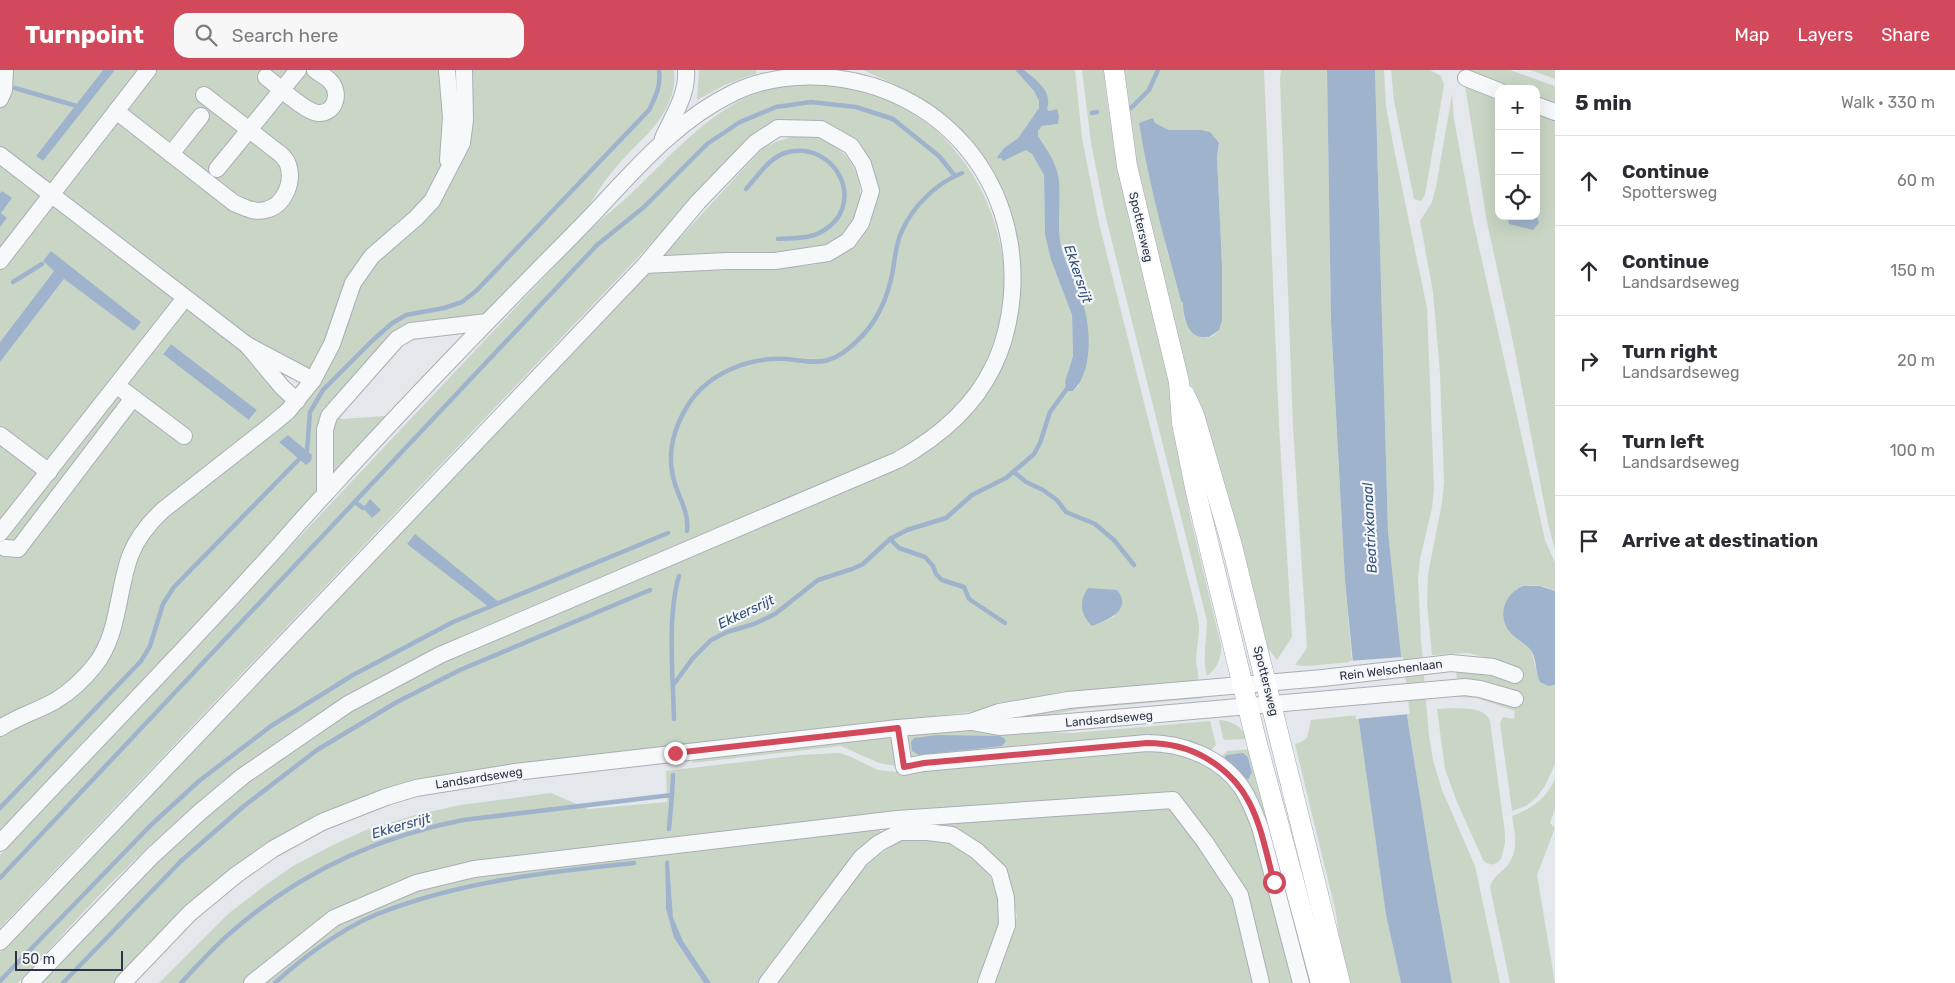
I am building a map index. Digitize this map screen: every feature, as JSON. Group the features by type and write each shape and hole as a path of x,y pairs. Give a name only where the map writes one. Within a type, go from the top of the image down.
{"main road":[{"name":"Spottersweg","path":"1114,70 1127,166 1178,382 1182,423 1196,492 1248,706 1321,983"},
{"name":"Spottersweg","path":"1178,382 1194,415 1231,542 1340,983"}],"street":[{"path":"0,261 148,70"},
{"path":"217,169 298,70"},
{"path":"266,76 307,109 317,113 328,111 335,103 336,92 331,82 315,70"},
{"path":"447,70 451,117 447,169"},
{"path":"0,728 12,720 55,701 73,688 96,664 111,636 131,554 140,537 163,510 270,426 297,401 313,380 332,344 353,283 372,256 416,218 432,201 462,143 465,120 464,70"},
{"path":"662,141 682,97 686,81 686,70"},
{"path":"683,126 692,103 696,84 696,70"},
{"path":"767,70 788,77"},
{"path":"0,99 4,90 3,71"},
{"path":"0,843 487,322 563,246 662,141 683,126 733,93 758,83 788,77 849,79 876,86 916,104 945,127 973,156 989,178 1004,214 1010,244 1013,272 1010,309 1004,336 993,367 963,411 940,434 921,448 898,460 440,655 348,704 297,737 244,776 200,812 145,863 30,983"},
{"path":"1466,78 1495,89"},
{"path":"116,111 234,203 250,210 265,210 279,203 287,190 290,175 286,162 279,153 204,94"},
{"path":"1540,106 1555,112"},
{"path":"171,154 201,116"},
{"path":"0,942 645,265 698,202 755,143 778,128 821,129 851,146 863,164 871,191 861,223 848,241 828,253 775,261 645,265"},
{"path":"0,155 247,345 313,380"},
{"path":"133,398 18,549 1,545 49,472 185,298"},
{"path":"325,494 324,430 329,416 397,339 411,331 487,322"},
{"path":"247,345 282,387 297,401"},
{"path":"117,385 184,436"},
{"path":"0,435 49,472"},
{"name":"Rein Welschenlaan","path":"1266,683 1452,663 1486,666 1515,675"},
{"name":"Landsardseweg","path":"123,983 190,913 236,875 272,849 322,822 386,797 416,788 515,772 898,728 970,722 1000,712 1068,700 1266,683"},
{"name":"Rein Welschenlaan","path":"1272,704 1465,687 1480,689 1515,699"},
{"name":"Landsardseweg","path":"970,722 998,727 1272,704"},
{"path":"898,728 904,767 924,763 1147,743 1180,746 1212,762 1230,774 1242,787 1252,806 1260,827 1301,983"},
{"path":"252,983 334,918 416,883 474,869 1174,800 1240,895 1261,983"},
{"path":"766,983 861,858 898,826"},
{"path":"898,826 952,835 977,851 999,872 1006,898 1007,925 986,983"}],"green space":[{"path":"0,70 103,70 36,156 43,161 115,70 443,70 443,157 439,171 445,175 466,70 674,70 674,86 665,112 648,134 605,181 588,207 594,213 487,322 411,331 330,416 343,419 399,415 0,843 0,362 64,279 134,330 54,271 0,342 0,226 7,218 1,213 2,191 0,193","holes":["171,344 257,410 250,420 163,353","248,346 313,380 297,401","288,435 312,455 279,442"]},
{"path":"699,70 756,70 757,73 725,85 697,100"},
{"path":"863,70 1015,70 1034,91 1039,101 1039,108 1018,138 1004,148 997,157 1003,160 1026,149 1032,154 1044,175 1045,235 1051,260 1072,315 1073,356 1065,383 1066,391 1073,391 1079,386 1072,275 1062,251 1058,230 1059,181 1054,163 1038,136 1038,131 1042,126 1058,124 1047,109 1041,85 1024,70 1075,70 1082,138 1099,223 1198,618 1197,681 1068,695 969,712 466,771 381,792 180,914 114,983 30,983 152,856 348,704 921,448 993,367 1013,272 989,178 990,168 976,149 963,133 935,108 903,89","holes":["1088,588 1115,616 1092,626 1085,612 1083,602"]},
{"path":"1082,70 1105,70 1107,99 1118,169 1171,389 1189,512 1221,645 1221,654 1218,662 1214,670 1207,676 1205,655 1207,621 1105,214 1091,143"},
{"path":"1121,70 1264,70 1279,425 1292,637 1277,660 1263,642 1171,315 1141,195","holes":["1153,118 1155,123 1169,130 1206,131 1219,144 1217,157 1222,265 1222,321 1217,331 1211,337 1204,338 1197,335 1186,323 1184,304 1181,301 1166,247"]},
{"path":"1281,70 1327,70 1331,322 1345,581 1352,662 1306,666 1295,665 1307,648 1293,426"},
{"path":"1375,70 1384,70 1386,106 1427,308 1434,488 1432,508 1420,559 1418,580 1429,736 1433,760 1442,790 1475,866 1500,983 1452,983 1408,722 1388,531"},
{"path":"1391,70 1430,70 1441,76 1444,85 1425,195 1421,201 1414,199 1394,101"},
{"path":"1460,70 1510,70 1555,86 1555,106 1540,100 1540,85 1500,85"},
{"path":"1530,70 1555,70 1555,79"},
{"path":"784,85 829,85 857,90 885,99 911,112 933,128 953,148 983,194 994,220 1001,247 1004,274 1003,301 997,333 991,349 977,378 959,404 937,426 898,451 475,630 429,652 342,699 261,753 222,783 129,865 18,983 0,983 0,953 650,271 814,265 836,257 853,244 869,166 813,122 741,149 0,928 0,855 581,238 710,120 743,99 761,91"},
{"path":"1465,85 1495,96 1495,220 1540,220 1540,113 1555,119 1555,550 1548,523 1514,347 1487,222"},
{"path":"1452,94 1454,120 1473,221 1545,540 1555,563 1555,591 1546,587 1536,586 1516,589 1509,632 1523,642 1532,652 1537,674 1553,686 1555,685 1555,764 1545,786 1536,798 1526,806 1512,811 1500,723 1503,717 1514,719 1515,711 1477,698 1458,697 1456,670 1491,659 1468,653 1432,655 1427,604 1428,574 1442,503 1444,482 1440,373 1433,292 1420,221 1432,202 1436,187"},
{"path":"797,135 820,138 834,145 844,153 857,174 860,185 858,210 839,240 823,248 803,252 661,258 762,149 775,142"},
{"path":"1203,692 1204,698 1079,709 1021,721 996,717 1071,704"},
{"path":"1454,708 1479,711 1484,713 1490,721 1505,833 1505,843 1501,859 1494,864 1483,860 1457,802 1445,769 1437,709"},
{"path":"1358,715 1386,915 1401,983 1346,983 1336,913 1295,744 1307,738 1311,720"},
{"path":"1219,720 1236,725 1247,739 1225,740"},
{"path":"1210,721 1216,745 1210,751 1199,747 913,758 908,753 907,740 911,733 944,730 1074,733"},
{"path":"889,737 892,739 896,766 879,763 841,746 692,763 695,757"},
{"path":"1252,749 1316,983 1307,983 1265,826 1221,757 1227,751","holes":["1245,754 1248,757 1252,776 1224,758 1227,755"]},
{"path":"1144,750 1166,750 1202,761 1230,783 1250,815 1295,983 991,983 1017,917 1009,878 1002,867 915,825 506,860 366,897 247,983 159,983 228,914 293,866 366,830 412,816 460,805 551,793 588,809 667,802 666,771 801,755 839,753 878,770 897,772"},
{"path":"1555,778 1555,809 1550,823 1555,828 1537,875 1555,983 1510,983 1490,887 1491,883 1511,860 1515,848 1512,816 1538,802 1548,792"},
{"path":"877,827 883,834 764,983 711,983 683,941 673,917 669,861 667,860 665,862 666,909 674,938 704,983 263,983 350,914 448,879"},
{"path":"926,837 954,844 970,852 988,872 999,897 1002,916 981,983 777,983 850,884 874,858 900,841"}],"water":[{"path":"103,70 115,70 43,161 36,156"},
{"path":"1015,70 1024,70 1042,86 1048,97 1047,109 1049,111 1057,109 1059,116 1058,124 1042,126 1038,131 1038,136 1051,157 1058,174 1060,241 1064,257 1081,296 1088,325 1087,362 1080,383 1073,391 1066,391 1065,382 1073,356 1072,315 1051,260 1045,235 1044,175 1032,154 1026,150 1003,161 997,157 1004,148 1018,138 1039,108 1039,101 1034,91"},
{"name":"Beatrixkanaal","path":"1327,70 1375,70 1388,531 1408,722 1452,983 1401,983 1386,915 1358,715 1345,581 1331,322"},
{"path":"1153,118 1155,123 1169,130 1201,130 1210,132 1219,143 1217,157 1222,265 1222,321 1219,330 1209,337 1196,336 1188,328 1184,316 1183,303 1163,235 1139,123"},
{"path":"2,191 12,198 1,213 7,218 0,227 0,193"},
{"path":"1508,220 1538,220 1539,223 1533,230 1509,224"},
{"path":"51,251 141,322 134,331 64,279 0,362 0,342 54,271 43,261"},
{"path":"171,344 257,410 249,420 163,354"},
{"path":"288,435 312,455 311,461 306,465 279,442"},
{"path":"370,499 381,510 372,518 363,508"},
{"path":"415,534 500,603 489,607 407,544"},
{"path":"1523,586 1540,586 1555,591 1555,685 1548,686 1540,682 1532,652 1511,634 1505,625 1503,612 1507,599"},
{"path":"1088,588 1117,590 1121,597 1121,608 1112,617 1092,626 1085,617 1082,608 1083,598"},
{"path":"937,735 1000,736 1006,741 1002,746 919,755 912,751 911,742 914,738"},
{"path":"1243,753 1248,757 1252,773 1248,780 1224,759 1226,755"},
{"path":"669,861 673,917 683,941 711,983 704,983 674,938 666,909 665,862"}],"pier":[{"path":"1403,657 1410,714 1356,719 1349,661"}],"waterway":[{"path":"0,808 141,661 150,646 163,604 174,587 307,451 310,412 323,390 391,324 406,315 444,308 462,302 476,291 649,110 657,91 659,70"},
{"name":"Ekkersrijt","path":"1131,108 1149,90 1158,70"},
{"path":"15,88 80,107"},
{"path":"0,878 597,245 644,207 707,144 740,122 776,107 811,102 856,107 893,119 939,156 955,176"},
{"name":"Ekkersrijt","path":"1092,113 1097,112"},
{"path":"746,189 769,163 785,153 803,151 819,156 832,165 841,178 844,193 843,208 834,222 815,235 778,239"},
{"name":"Ekkersrijt","path":"687,531 685,512 672,474 671,453 678,424 696,394 718,376 744,364 772,359 823,361 843,353 864,334 881,309 891,280 899,237 906,223 926,197 943,183 962,173"},
{"path":"13,282 42,264"},
{"name":"Ekkersrijt","path":"674,684 693,658 711,640 775,614 818,580 863,564 890,539 907,530 946,518 972,495 1006,478 1034,454 1040,443 1050,412 1069,386"},
{"path":"1014,472 1026,482 1043,490 1057,500 1066,512 1095,524 1114,540 1134,565"},
{"path":"355,502 363,508"},
{"path":"0,981 151,825 199,781 271,726 353,675 453,622 668,533"},
{"path":"890,539 899,548 925,557 942,580 964,587 969,599 1005,623"},
{"name":"Ekkersrijt","path":"674,719 672,628 675,592 679,576"},
{"path":"63,983 181,861 244,806 317,750 397,702 460,670 650,590"},
{"name":"Ekkersrijt","path":"181,983 235,929 286,890 313,874 370,847 400,836 463,820 672,795 673,775"},
{"name":"Ekkersrijt","path":"669,829 672,795"},
{"path":"275,983 309,954 348,928 375,915 406,904 438,894 502,880 634,863"}],"route":[{"path":"675,753 898,728 904,767 924,763 1147,743 1180,746 1221,767 1242,787 1260,827 1274,882"}]}
